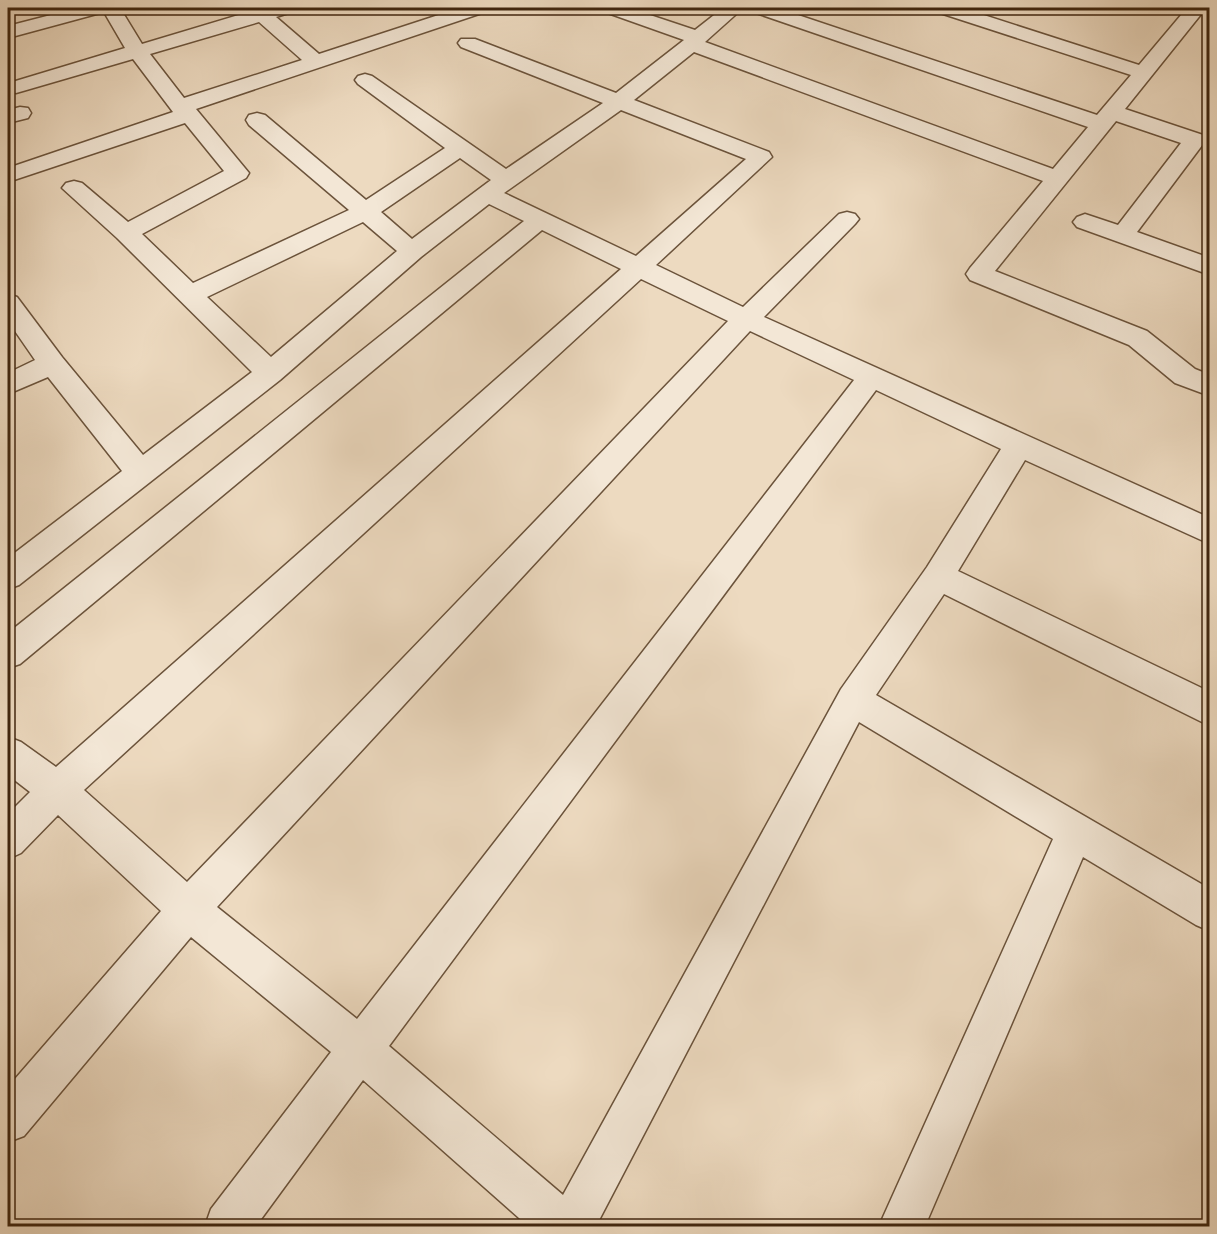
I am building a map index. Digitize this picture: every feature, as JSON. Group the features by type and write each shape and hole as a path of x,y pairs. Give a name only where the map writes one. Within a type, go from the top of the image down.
{"street":[{"path":"8,32 98,8"},
{"path":"111,8 137,51 238,173 126,233"},
{"path":"11,79 137,51 285,8"},
{"path":"8,175 316,62 478,8"},
{"path":"612,8 1058,178"},
{"path":"650,21 668,8"},
{"path":"8,576 270,373 412,251 496,187 618,102 734,8"},
{"path":"760,8 1107,118 1195,140 1122,236"},
{"path":"944,8 1144,73"},
{"path":"1197,8 979,274 1138,338 1185,376 1209,386"},
{"path":"261,14 316,62"},
{"path":"8,840 57,790 637,266 761,157 468,43"},
{"path":"365,80 460,148 496,187 540,220 746,319 1209,532"},
{"path":"257,120 412,251"},
{"path":"190,295 366,211 460,148"},
{"path":"74,188 126,233 270,373"},
{"path":"8,1120 188,909 746,319 847,219"},
{"path":"8,653 540,220"},
{"path":"1085,222 1209,267"},
{"path":"8,303 52,364 141,474"},
{"path":"8,384 52,364"},
{"path":"228,1227 360,1049 872,376"},
{"path":"570,1227 853,700 938,576 1019,444"},
{"path":"938,576 1209,710"},
{"path":"853,700 1209,911"},
{"path":"8,754 57,790 188,909 360,1049 562,1227"},
{"path":"902,1227 1075,832"}]}
